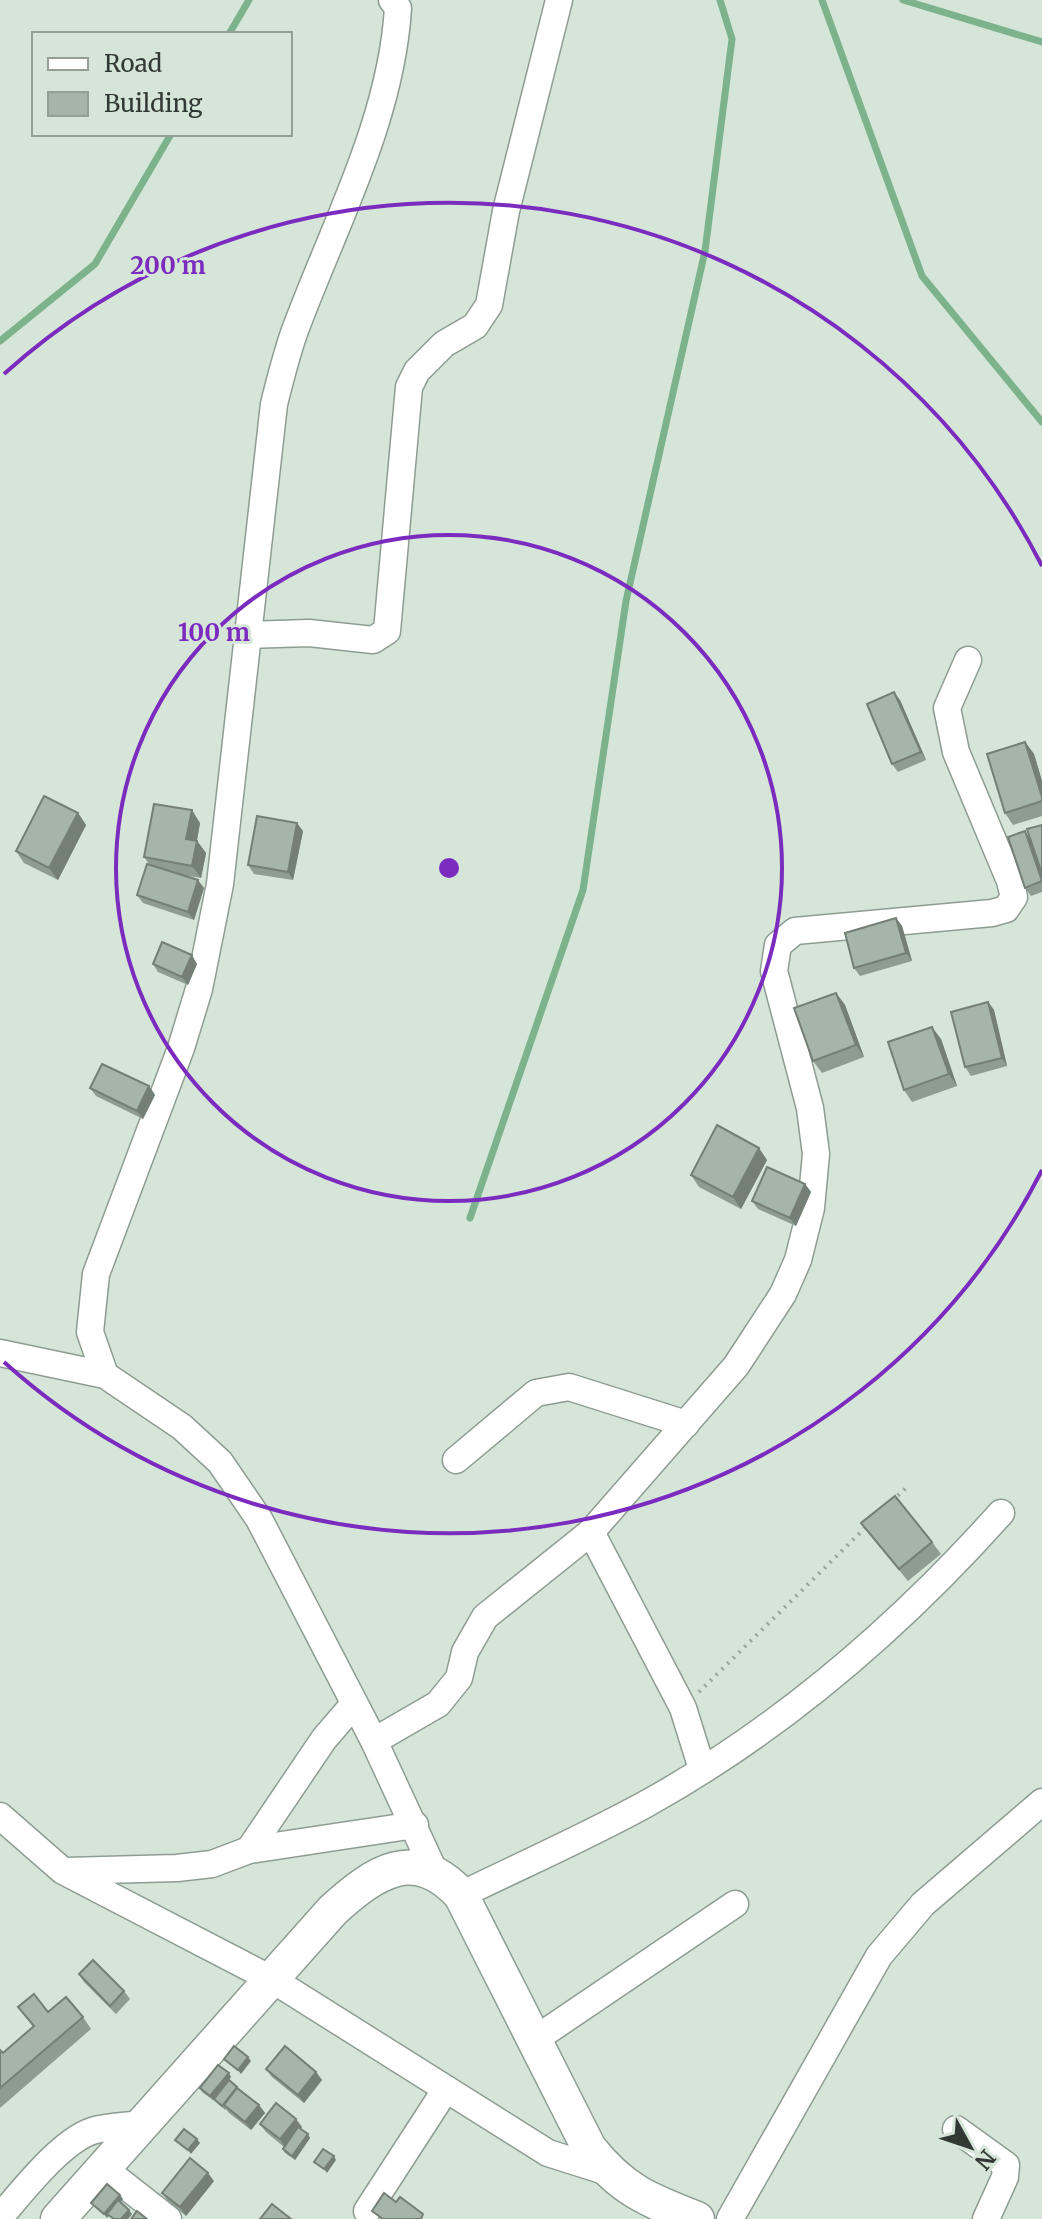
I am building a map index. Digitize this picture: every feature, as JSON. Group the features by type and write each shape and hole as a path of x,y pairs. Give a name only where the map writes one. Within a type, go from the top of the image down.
{"street":[{"path":"105,1375 90,1332 96,1274 181,1048 199,989 220,884 274,404 294,333 321,274 363,157 391,65 398,8 392,0"},
{"path":"250,635 309,633 373,640 387,631 409,387 417,371 444,344 475,326 489,305 506,211 559,0"},
{"path":"374,1741 438,1704 459,1678 465,1652 485,1617 591,1532 736,1366 783,1294 798,1260 811,1208 816,1154 810,1108 774,971 778,945 795,931 992,913 1006,909 1014,897 956,752 947,708 968,660"},
{"path":"0,1353 105,1375 182,1427 220,1462 259,1519 415,1825 534,2040 589,2148 624,2187 657,2205 697,2219"},
{"path":"456,1460 536,1393 569,1387 686,1424"},
{"path":"448,1885 646,1803 783,1715 935,1586 1001,1513"},
{"path":"591,1532 683,1708 702,1769"},
{"path":"249,1850 324,1739 354,1704"},
{"path":"730,2219 879,1956 957,1871 999,1842 1042,1802"},
{"path":"0,1816 63,1871 273,1980 548,2153 608,2172"},
{"path":"63,1871 212,1864 249,1850 415,1825"},
{"path":"58,2219 333,1910 377,1874 395,1868 418,1869 448,1885"},
{"path":"534,2040 735,1904"},
{"path":"367,2211 446,2089"},
{"path":"0,2217 32,2180 79,2139 92,2131 142,2124"},
{"path":"956,2129 1006,2165 1005,2177 986,2219"},
{"path":"103,2168 168,2219"}],"path":[{"path":"883,1510 906,1488"},
{"path":"683,1708 872,1521"}],"building":[{"path":"894,692 921,752 892,764 867,704"},
{"path":"1025,742 1042,801 1005,813 987,754"},
{"path":"44,796 78,813 49,868 16,851"},
{"path":"154,804 192,810 186,839 197,841 192,866 144,857"},
{"path":"257,816 297,823 288,872 248,865"},
{"path":"1042,825 1042,874 1027,829"},
{"path":"1025,831 1042,881 1025,888 1008,837"},
{"path":"147,864 198,880 188,912 137,895"},
{"path":"896,918 906,953 854,968 845,933"},
{"path":"162,942 192,955 182,977 153,964"},
{"path":"836,993 856,1045 813,1061 794,1008"},
{"path":"988,1002 1002,1058 965,1067 951,1012"},
{"path":"932,1027 949,1074 904,1090 888,1042"},
{"path":"102,1064 149,1086 137,1111 90,1088"},
{"path":"717,1125 759,1148 733,1197 691,1175"},
{"path":"767,1167 805,1184 790,1218 752,1201"},
{"path":"895,1496 932,1542 899,1569 861,1523"},
{"path":"93,1960 124,1991 110,2006 79,1974"},
{"path":"34,1994 48,2012 66,1997 83,2017 0,2088 0,2050 3,2053 34,2026 18,2007"},
{"path":"234,2046 248,2057 238,2070 224,2059"},
{"path":"285,2046 316,2072 298,2095 266,2069"},
{"path":"218,2065 229,2073 210,2096 200,2088"},
{"path":"229,2080 237,2087 222,2106 214,2099"},
{"path":"237,2088 259,2105 245,2122 224,2105"},
{"path":"276,2103 296,2119 280,2139 260,2124"},
{"path":"298,2127 308,2134 292,2156 283,2149"},
{"path":"184,2129 197,2139 188,2150 175,2140"},
{"path":"323,2149 334,2156 324,2169 314,2162"},
{"path":"190,2158 208,2173 180,2207 162,2193"},
{"path":"107,2184 120,2195 104,2214 91,2203"},
{"path":"384,2193 396,2202 400,2197 423,2214 421,2219 383,2219 372,2211"},
{"path":"118,2200 129,2210 121,2219 114,2219 107,2214"},
{"path":"272,2204 291,2219 260,2219"},
{"path":"137,2211 147,2219 131,2219"}],"waterway":[{"path":"230,32 249,0"},
{"path":"470,1218 583,890 626,601 705,251 732,39 720,0"},
{"path":"822,0 922,276 1042,422"},
{"path":"903,0 1042,42"},
{"path":"0,341 95,264 170,136"}]}
